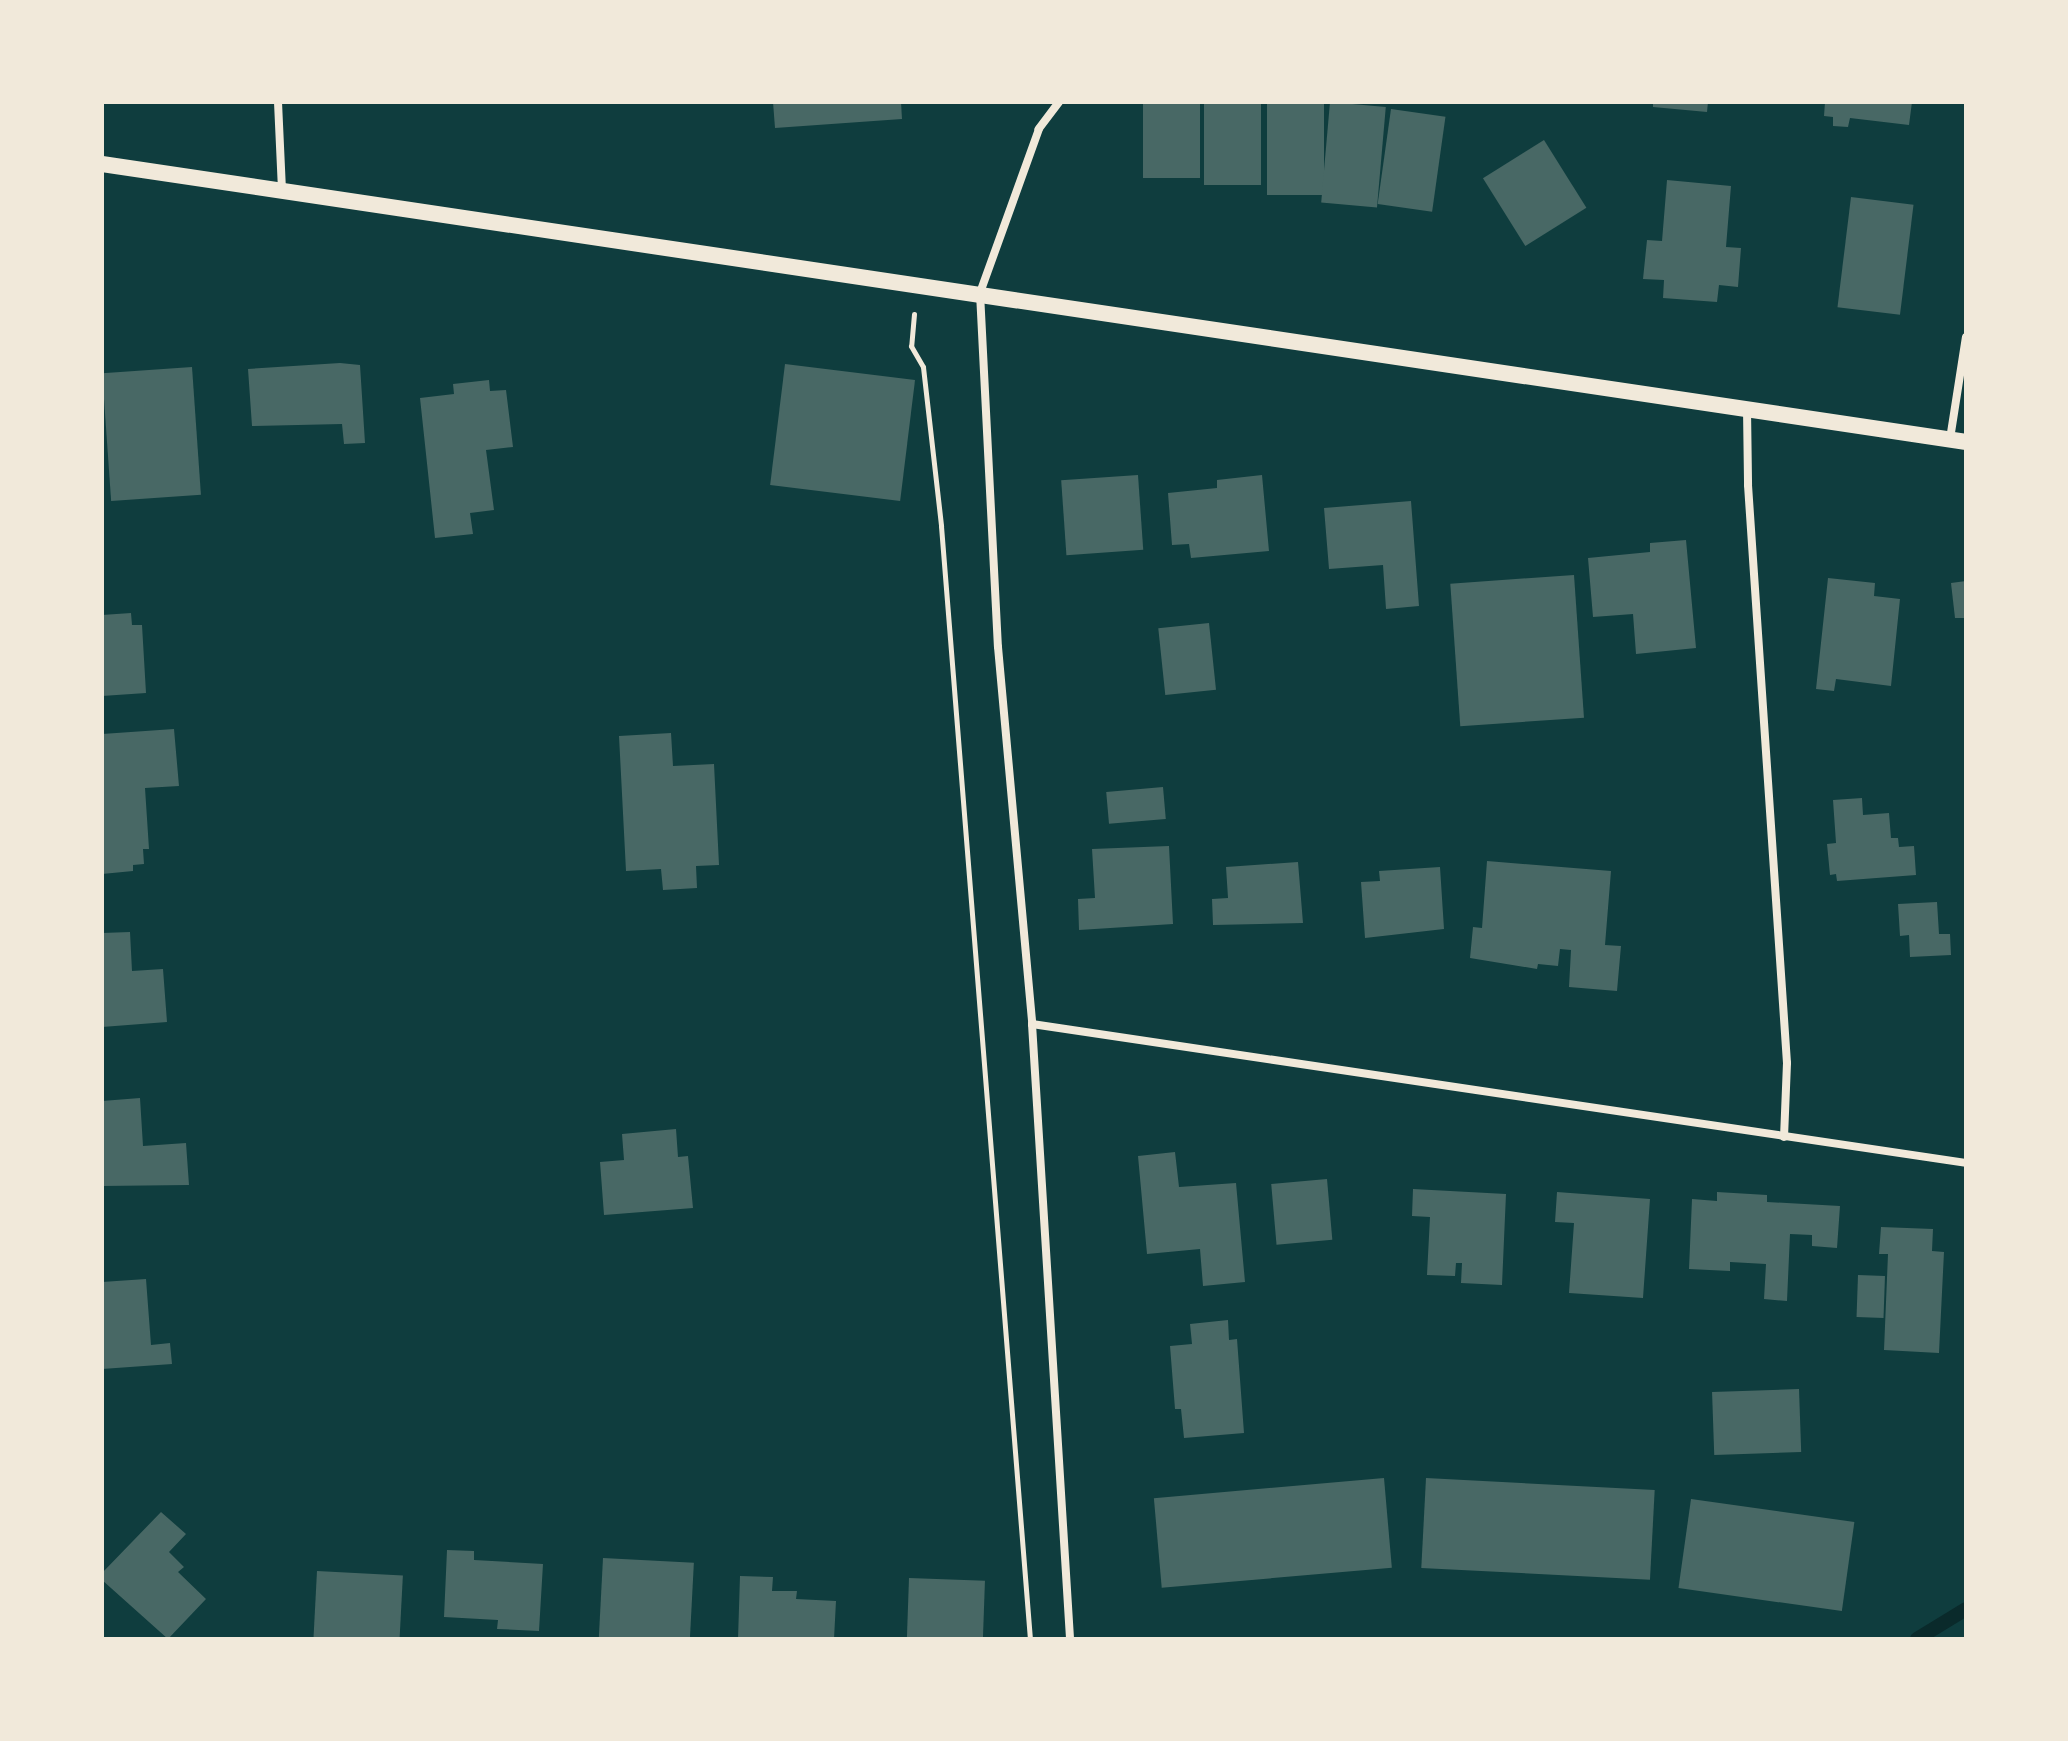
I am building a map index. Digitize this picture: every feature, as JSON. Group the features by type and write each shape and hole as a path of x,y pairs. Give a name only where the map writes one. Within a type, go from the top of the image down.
{"main road":[{"path":"102,164 917,282 1958,441"}],"street":[{"path":"278,102 282,190"},
{"path":"1059,102 1039,129 980,293 998,647 1032,1024 1070,1639"},
{"path":"1958,441 1966,337"},
{"path":"1747,409 1748,485 1787,1063 1784,1137"},
{"path":"1032,1024 1966,1163"}],"path":[{"path":"917,282 911,346 923,367 941,526 1030,1639"}],"building":[{"path":"773,102 901,102 902,119 775,128"},
{"path":"1143,102 1200,102 1200,178 1143,178"},
{"path":"1204,102 1261,102 1261,185 1204,185"},
{"path":"1267,102 1324,102 1324,195 1267,195"},
{"path":"1330,102 1386,107 1377,207 1321,203"},
{"path":"1653,102 1708,102 1707,112 1653,107"},
{"path":"1825,102 1912,102 1909,125 1850,118 1848,127 1833,126 1833,117 1824,116"},
{"path":"1391,109 1445,117 1432,212 1378,204"},
{"path":"1544,140 1586,208 1525,246 1483,178"},
{"path":"1667,180 1731,186 1726,247 1741,248 1738,287 1719,285 1717,302 1663,298 1664,280 1643,279 1647,240 1662,241"},
{"path":"1851,197 1914,205 1900,315 1837,307"},
{"path":"340,363 360,365 365,443 344,444 342,424 252,426 248,369"},
{"path":"785,364 915,380 900,501 770,485"},
{"path":"192,367 201,495 111,501 102,373"},
{"path":"489,380 490,391 506,390 513,447 486,450 494,510 470,513 473,534 435,538 420,398 454,394 453,384"},
{"path":"1138,475 1143,550 1066,555 1061,480"},
{"path":"1262,475 1269,551 1191,558 1189,544 1172,545 1168,493 1217,488 1217,480"},
{"path":"1411,501 1419,606 1386,609 1383,565 1329,569 1324,508"},
{"path":"1686,540 1696,648 1636,654 1633,614 1593,617 1588,558 1650,552 1650,543"},
{"path":"1574,575 1584,718 1460,726 1450,584"},
{"path":"1828,578 1875,583 1874,596 1900,599 1891,686 1836,679 1834,691 1816,689"},
{"path":"1966,581 1966,618 1955,618 1951,583"},
{"path":"131,613 132,625 142,625 146,693 102,696 102,615"},
{"path":"1209,623 1216,690 1165,695 1158,628"},
{"path":"174,729 179,786 145,788 149,849 143,849 144,864 133,865 133,871 102,874 102,734"},
{"path":"671,733 673,766 714,764 719,865 696,866 697,888 663,890 661,869 626,871 619,736"},
{"path":"1163,787 1166,819 1109,824 1106,792"},
{"path":"1862,798 1863,815 1889,813 1891,838 1898,838 1899,847 1914,846 1916,875 1837,881 1836,874 1830,875 1827,844 1836,843 1833,800"},
{"path":"1169,846 1173,924 1079,930 1078,899 1095,898 1092,849"},
{"path":"1487,861 1611,871 1605,945 1621,946 1617,991 1569,987 1571,950 1560,949 1558,966 1538,964 1537,969 1470,958 1473,927 1482,928"},
{"path":"1298,862 1303,923 1213,925 1212,899 1228,898 1226,867"},
{"path":"1440,867 1444,929 1365,938 1361,882 1380,881 1379,871"},
{"path":"1937,902 1939,934 1950,934 1951,955 1910,957 1909,935 1900,936 1898,904"},
{"path":"130,932 132,971 163,969 167,1022 102,1027 102,933"},
{"path":"140,1098 143,1146 186,1143 189,1185 102,1186 102,1101"},
{"path":"676,1129 678,1157 688,1156 693,1208 604,1215 600,1162 624,1160 622,1134"},
{"path":"1175,1152 1179,1187 1236,1183 1245,1282 1203,1286 1200,1249 1147,1254 1138,1156"},
{"path":"1327,1179 1332,1240 1277,1245 1271,1184"},
{"path":"1413,1189 1506,1194 1502,1285 1461,1283 1462,1263 1456,1263 1455,1276 1427,1275 1430,1217 1412,1216"},
{"path":"1557,1192 1650,1199 1643,1298 1569,1293 1574,1223 1555,1222"},
{"path":"1717,1192 1767,1195 1767,1202 1840,1206 1837,1248 1812,1246 1812,1235 1790,1234 1787,1301 1764,1299 1766,1264 1730,1262 1730,1271 1689,1269 1692,1199 1717,1201"},
{"path":"1881,1227 1933,1229 1932,1251 1944,1252 1939,1353 1884,1350 1888,1254 1879,1254"},
{"path":"1858,1275 1885,1276 1884,1318 1857,1317"},
{"path":"146,1279 151,1345 170,1343 172,1364 102,1369 102,1282"},
{"path":"1228,1320 1229,1340 1237,1339 1244,1433 1184,1438 1181,1409 1175,1409 1170,1346 1192,1344 1190,1324"},
{"path":"1799,1389 1801,1452 1714,1455 1712,1392"},
{"path":"1384,1478 1392,1568 1162,1588 1154,1498"},
{"path":"1426,1478 1655,1490 1650,1580 1421,1568"},
{"path":"1691,1499 1854,1522 1842,1611 1678,1588"},
{"path":"161,1512 186,1534 169,1552 184,1567 178,1572 206,1599 168,1639 102,1580 102,1573"},
{"path":"447,1550 474,1551 474,1560 543,1564 539,1631 497,1629 498,1620 444,1617"},
{"path":"603,1558 694,1563 690,1639 599,1639"},
{"path":"317,1571 403,1576 400,1639 313,1639"},
{"path":"740,1576 773,1577 772,1591 797,1591 796,1599 836,1601 834,1639 738,1639"},
{"path":"909,1578 985,1581 983,1639 907,1639"}],"waterway":[{"path":"1917,1639 1966,1609"}]}
